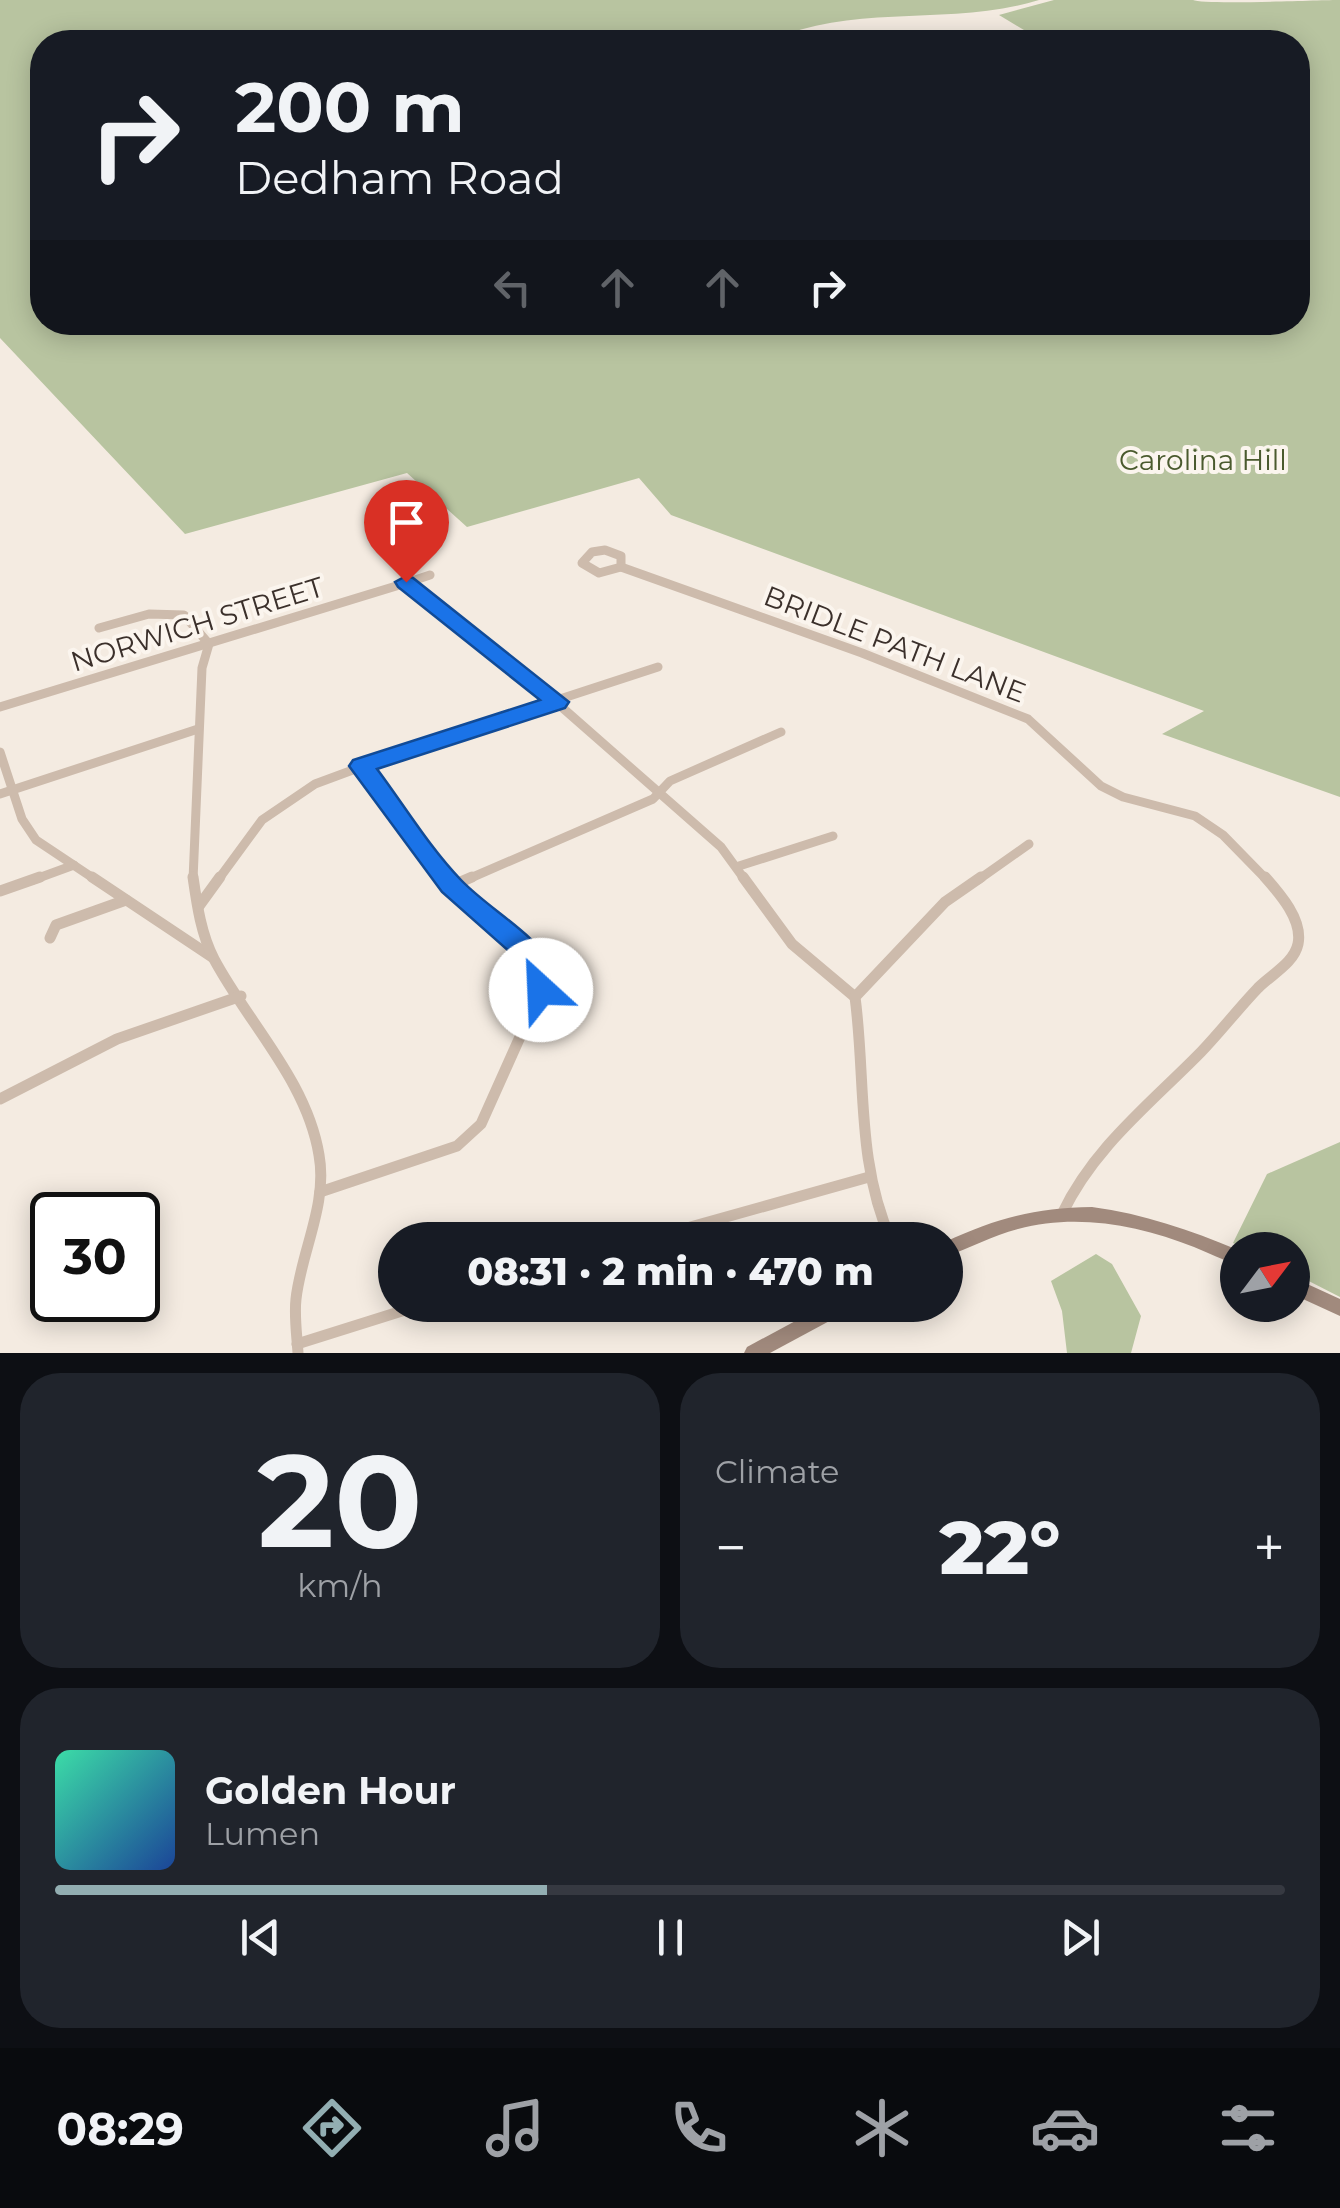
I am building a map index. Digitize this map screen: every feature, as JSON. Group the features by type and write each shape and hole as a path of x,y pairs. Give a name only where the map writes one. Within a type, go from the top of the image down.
{"main road":[{"path":"963,1242 1012,1222 1062,1214 1138,1219 1220,1250"},
{"path":"1310,1294 1340,1308"},
{"path":"752,1353 810,1322"}],"street":[{"name":"BRIDLE PATH LANE","path":"621,567 862,653 1028,719 1048,731 1102,787 1138,802 1191,814 1226,836 1293,916 1299,934 1295,956 1269,974 1200,1052 1088,1163 1062,1214"},
{"name":"NORWICH STREET","path":"0,707 430,574"},
{"path":"406,582 557,702 739,866 783,936 809,964 855,997 862,1030 869,1176 881,1222"},
{"path":"99,628 149,614 184,615 209,644 202,668 192,872 213,958"},
{"path":"199,906 250,833 276,808 315,784 658,667"},
{"path":"0,794 198,730"},
{"path":"451,886 660,793 670,781 781,732"},
{"path":"0,752 22,819 36,840 213,958 241,996 311,1125 320,1157 320,1192 299,1279 297,1349 378,1320"},
{"path":"320,1192 457,1146 481,1124 532,1015 542,970 530,954 451,886 361,766"},
{"path":"739,866 834,836"},
{"path":"855,997 946,902 1029,844"},
{"path":"0,891 74,865"},
{"path":"194,884 217,882"},
{"path":"50,938 56,925 126,900"},
{"path":"0,1099 49,1069 105,1043 167,1018 241,996"},
{"path":"707,1222 869,1176"}],"green space":[{"name":"Carolina Hill","path":"0,0 1039,0 1006,8 870,18 801,30 30,30 30,335 1310,335 1310,30 1024,30 999,15 1054,0 1340,0 1340,797 1162,734 1204,711 671,515 639,478 467,527 407,473 185,534 0,338"},
{"path":"1340,1142 1340,1297 1310,1282 1310,1232 1238,1232 1267,1174"},
{"path":"1096,1254 1112,1264 1141,1316 1131,1353 1067,1353 1062,1311 1051,1281"}],"route":[{"path":"406,582 557,702 430,740 361,766 451,886 502,934 530,954 542,970 541,990"}]}
